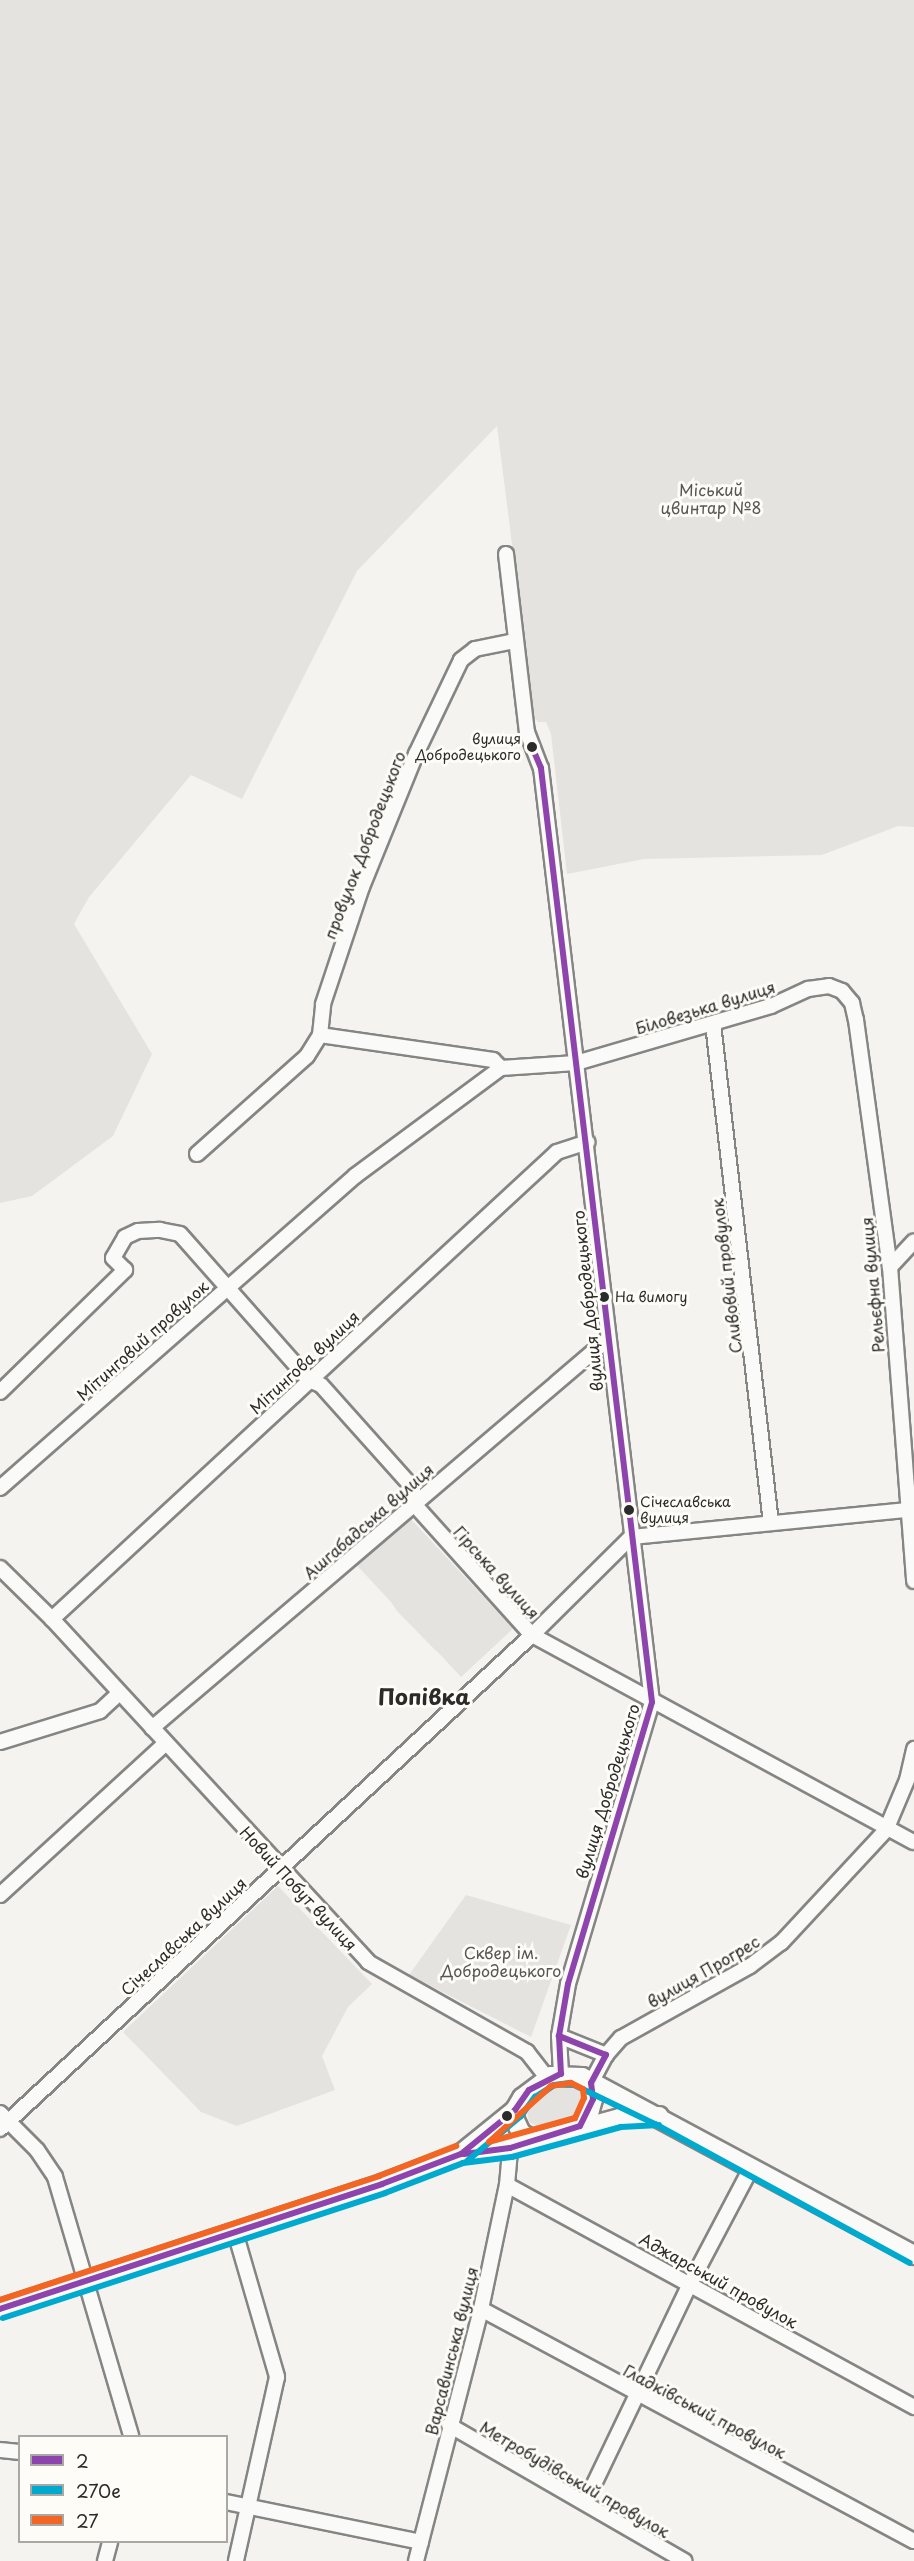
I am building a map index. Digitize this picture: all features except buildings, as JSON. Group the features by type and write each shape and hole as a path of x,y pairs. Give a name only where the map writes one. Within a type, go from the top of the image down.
{"main road":[{"path":"461,2154 515,2110 529,2090 554,2076 582,2077 591,2084 659,2116 914,2255"},
{"path":"580,2126 590,2114 593,2098 591,2084"},
{"path":"515,2110 521,2133 534,2142"},
{"path":"0,2309 235,2232 461,2154 510,2148 580,2126 659,2116"}],"street":[{"name":"вулиця Добродецького","path":"506,554 527,732 541,768 587,1142 606,1340 652,1702 591,1897 568,1984 554,2076"},
{"name":"провулок Добродецького","path":"320,1035 323,1004 362,887 416,754 461,660 475,649 515,641"},
{"name":"Біловезька вулиця","path":"501,1068 576,1063 771,1006 808,989 829,986 842,991"},
{"name":"Рельєфна вулиця","path":"842,991 852,1003 856,1020 890,1267 906,1510 914,1581"},
{"name":"Сливовий провулок","path":"713,1024 771,1523"},
{"path":"197,1154 307,1056 320,1035 493,1059 501,1068"},
{"name":"Мітинговий провулок","path":"0,1488 355,1176 501,1068"},
{"name":"Мітингова вулиця","path":"52,1619 557,1152 587,1142"},
{"name":"Гірська вулиця","path":"0,1392 125,1270 113,1258 125,1237 138,1231 160,1230 180,1234 309,1380 321,1384 413,1488 413,1503 532,1635 886,1830 914,1842"},
{"path":"890,1267 914,1241"},
{"name":"Ашгабадська вулиця","path":"152,1728 606,1340"},
{"path":"631,1537 906,1510"},
{"name":"Січеславська вулиця","path":"3,2121 281,1869 532,1635 631,1537"},
{"name":"Новий Побут вулиця","path":"0,1568 52,1619 281,1869 380,1972 527,2052 554,2076"},
{"path":"0,1742 100,1711 119,1693"},
{"path":"0,1895 166,1743"},
{"path":"886,1830 907,1780 914,1749"},
{"name":"вулиця Прогрес","path":"591,2084 606,2055 621,2038 750,1966 781,1943 886,1830"},
{"path":"560,2036 606,2055"},
{"path":"3,2121 38,2150 55,2177 88,2281 131,2435"},
{"name":"Варсавинська вулиця","path":"416,2561 449,2425 481,2308 507,2185 510,2148"},
{"path":"585,2504 691,2282 751,2168"},
{"name":"Аджарський провулок","path":"507,2185 691,2282 914,2407"},
{"path":"235,2232 277,2377 250,2508 236,2561"},
{"name":"Гладківський провулок","path":"481,2308 914,2541"},
{"name":"Метробудівський провулок","path":"449,2425 685,2561"},
{"path":"0,2450 18,2452"},
{"path":"228,2502 421,2542"},
{"path":"105,2561 110,2543"}],"shaded area":[{"path":"408,1516 513,1629 461,1677 356,1564"},
{"path":"278,1886 372,1984 348,2007 322,2056 335,2090 237,2126 201,2112 123,2032"}],"green space":[{"name":"Міський цвинтар №8","path":"0,0 914,0 914,827 898,826 822,855 644,859 567,874 551,734 546,722 538,722 534,717 497,426 357,571 242,799 191,775 89,897 74,924 152,1054 113,1136 32,1196 0,1203"},
{"path":"401,1520 408,1520 482,1598 436,1651 397,1611 376,1579 379,1574 363,1557"},
{"name":"Сквер ім. Добродецького","path":"466,1895 571,1925 531,2037 409,1975"},
{"path":"232,2025 261,2055 207,2108 177,2078"},
{"path":"567,2081 583,2087 588,2101 578,2115 539,2127 529,2122 527,2110 539,2093"}],"transit line":[{"name":"2","path":"0,2309 382,2184 461,2154 515,2110 529,2090 561,2074 559,2036 568,1984 652,1702 541,768 532,747"},
{"name":"2","path":"464,2154 510,2148 580,2126 593,2099 591,2083 606,2055 559,2036"},
{"name":"270е","path":"467,2161 521,2116 535,2097 554,2085 570,2083 655,2124 910,2263"},
{"name":"27","path":"571,2083 583,2089 584,2098 575,2118 489,2142 551,2086 571,2083"},
{"name":"270е","path":"3,2318 385,2193 463,2163 512,2157 621,2127 659,2125"},
{"name":"27","path":"0,2300 379,2176 456,2146"}],"place":[{"name":"вулиця Добродецького","path":"532,747"},
{"name":"На вимогу","path":"604,1297"},
{"name":"Січеславська вулиця","path":"629,1510"}],"district":[{"name":"Попівка","path":"424,1696"}]}
